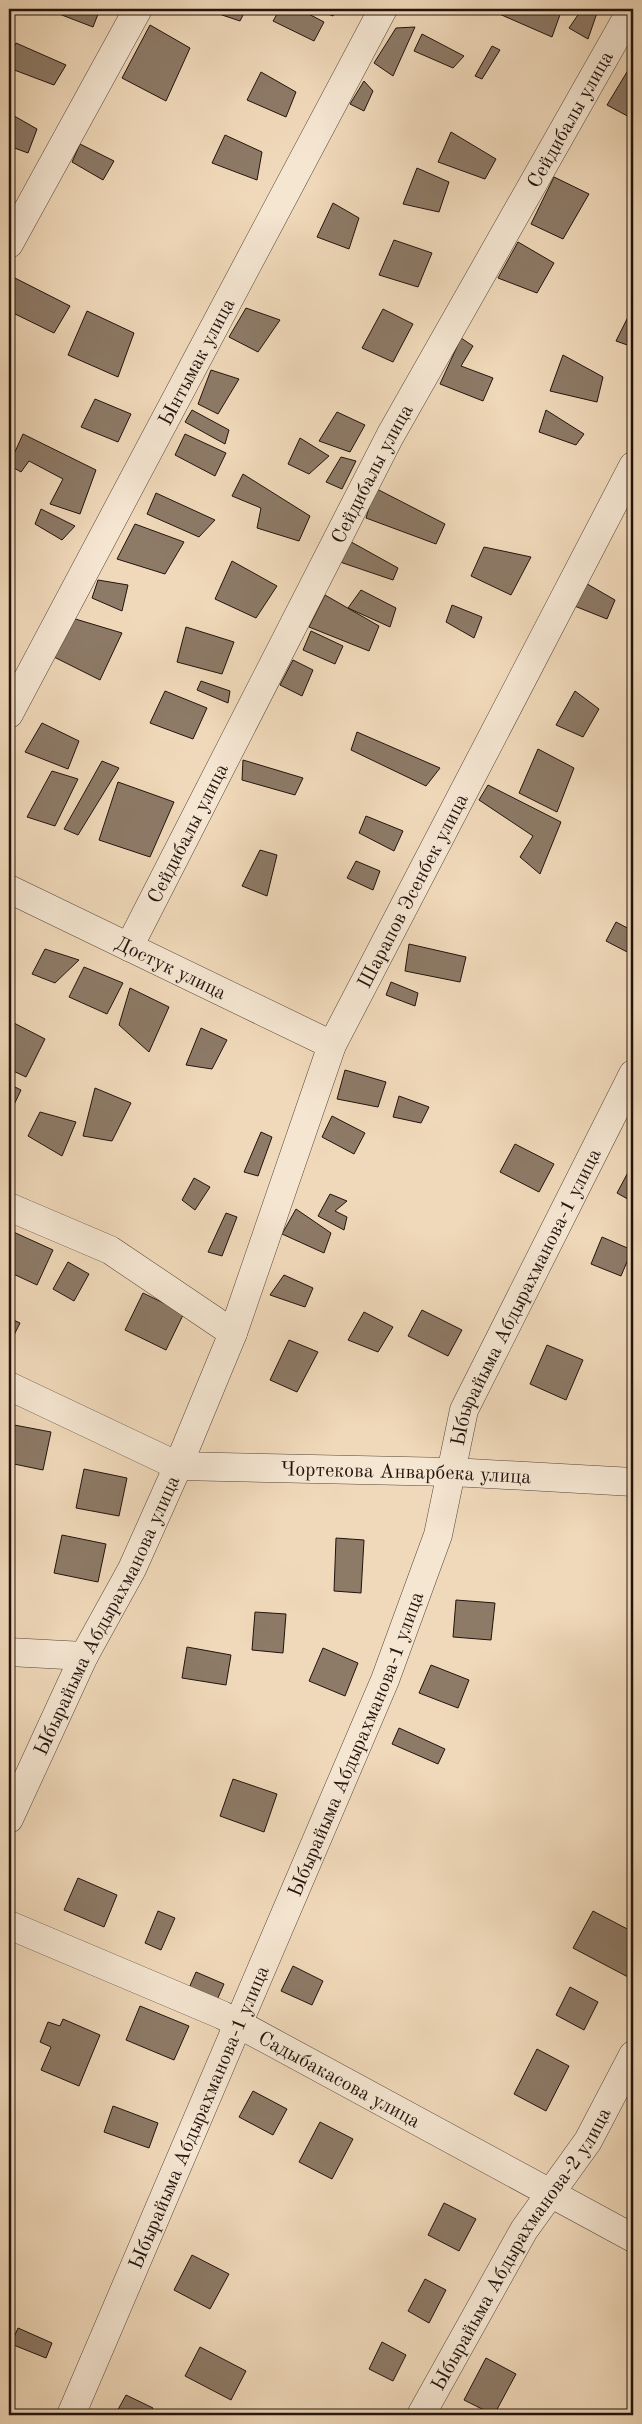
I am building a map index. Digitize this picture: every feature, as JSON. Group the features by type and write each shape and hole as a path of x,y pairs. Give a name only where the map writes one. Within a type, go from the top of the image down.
{"street":[{"path":"9,244 138,9"},
{"name":"Ынтымак улица","path":"9,714 384,9"},
{"name":"Сейдибалы улица","path":"129,947 390,436 632,9"},
{"name":"Шарапов Эсенбек улица","path":"178,1466 233,1333 332,1046 633,466"},
{"name":"Достук улица","path":"9,889 332,1046"},
{"name":"Ыбырайыма Абдырахманова-1 улица","path":"71,2415 236,2024 385,1680 438,1534 464,1410 633,1074"},
{"path":"9,1207 110,1250 233,1333"},
{"path":"9,1386 178,1466"},
{"name":"Чортекова Анварбека улица","path":"178,1466 452,1472 633,1482"},
{"name":"Ыбырайыма Абдырахманова улица","path":"9,1819 84,1656 132,1569 178,1466"},
{"path":"9,1652 84,1656"},
{"name":"Садыбакасова улица","path":"9,1925 222,2015 633,2238"},
{"name":"Ыбырайыма Абдырахманова-2 улица","path":"421,2415 524,2230 588,2141 633,2055"}],"building":[{"path":"56,9 100,9 93,27 54,12"},
{"path":"204,9 246,9 240,21"},
{"path":"280,9 299,9 324,22 314,41 273,21"},
{"path":"316,9 336,9 333,16"},
{"path":"499,9 562,9 552,37 497,13"},
{"path":"582,9 598,10 588,39 569,28"},
{"path":"150,25 190,48 166,101 122,78"},
{"path":"415,27 393,76 374,63 396,28"},
{"path":"422,34 464,56 453,68 414,51"},
{"path":"16,43 66,65 54,85 9,68 9,57"},
{"path":"492,46 500,50 482,79 475,76"},
{"path":"633,62 633,119 607,105"},
{"path":"261,72 296,92 286,117 247,100"},
{"path":"364,81 373,91 364,111 350,104"},
{"path":"9,113 37,129 28,153 9,146"},
{"path":"451,132 496,159 485,179 438,162"},
{"path":"225,135 262,152 257,180 212,163"},
{"path":"80,144 114,161 103,180 72,162"},
{"path":"417,168 449,182 439,212 403,204"},
{"path":"554,177 589,194 563,239 531,224"},
{"path":"333,203 359,218 349,249 317,237"},
{"path":"394,240 432,253 418,287 379,275"},
{"path":"518,242 554,263 537,293 498,278"},
{"path":"9,275 70,306 54,333 9,311"},
{"path":"246,308 280,320 258,352 229,337"},
{"path":"383,309 413,324 393,362 362,348"},
{"path":"633,309 633,347 616,341"},
{"path":"87,311 134,333 118,377 68,355"},
{"path":"461,338 473,346 461,366 493,378 483,401 440,384"},
{"path":"563,355 603,377 597,402 550,391"},
{"path":"9,362 15,366 9,373"},
{"path":"211,370 239,379 218,414 198,404"},
{"path":"95,399 131,414 118,442 81,427"},
{"path":"192,410 229,430 225,444 185,422"},
{"path":"546,410 584,434 576,445 539,432"},
{"path":"337,412 365,425 350,452 319,441"},
{"path":"23,434 96,470 80,514 50,504 63,479 29,461 21,472 9,465"},
{"path":"185,434 226,453 215,476 175,455"},
{"path":"300,438 329,456 309,474 288,464"},
{"path":"341,457 356,461 342,489 326,482"},
{"path":"243,474 310,516 299,541 257,528 261,508 232,496"},
{"path":"375,488 445,524 436,544 366,518"},
{"path":"156,493 215,520 199,537 147,514"},
{"path":"41,509 75,526 62,540 35,524"},
{"path":"135,524 184,542 165,574 117,559"},
{"path":"344,538 398,568 393,580 334,560"},
{"path":"484,547 531,557 511,595 471,576"},
{"path":"232,561 277,586 256,618 215,599"},
{"path":"98,580 128,585 122,611 92,598"},
{"path":"582,581 615,600 607,619 572,605"},
{"path":"361,590 396,608 390,627 348,608"},
{"path":"325,595 379,626 369,651 309,627"},
{"path":"452,605 482,617 474,638 446,622"},
{"path":"72,618 122,633 100,680 52,656"},
{"path":"186,627 234,642 222,674 177,662"},
{"path":"311,631 343,646 335,664 303,650"},
{"path":"293,660 313,670 302,696 280,685"},
{"path":"201,681 230,691 228,703 197,690"},
{"path":"165,691 207,708 193,739 150,723"},
{"path":"575,691 599,709 583,737 556,725"},
{"path":"42,723 79,741 68,769 25,752"},
{"path":"357,732 440,768 426,786 351,750"},
{"path":"538,749 574,768 557,812 519,793"},
{"path":"243,760 303,778 295,795 242,780"},
{"path":"102,761 119,768 78,835 64,829"},
{"path":"52,771 78,779 55,826 27,817"},
{"path":"118,782 174,802 150,857 99,840"},
{"path":"488,785 561,822 540,874 520,857 533,836 479,800"},
{"path":"366,816 403,831 394,851 359,833"},
{"path":"260,850 277,855 267,896 242,886"},
{"path":"356,861 380,871 373,890 347,878"},
{"path":"616,922 633,931 633,955 606,941"},
{"path":"409,944 466,957 460,982 405,971"},
{"path":"45,949 79,960 55,983 32,974"},
{"path":"84,967 123,983 107,1014 69,997"},
{"path":"391,982 418,993 415,1006 386,995"},
{"path":"130,988 169,1007 149,1052 119,1025"},
{"path":"12,1022 45,1039 26,1077 9,1069 9,1030"},
{"path":"201,1028 227,1040 212,1069 186,1065"},
{"path":"345,1070 386,1082 378,1107 337,1099"},
{"path":"9,1084 21,1090 11,1111 9,1109"},
{"path":"95,1088 131,1103 112,1141 83,1136"},
{"path":"399,1096 429,1107 421,1123 393,1117"},
{"path":"40,1112 76,1122 62,1156 28,1136"},
{"path":"332,1116 365,1133 354,1154 322,1137"},
{"path":"261,1132 272,1137 258,1176 244,1172"},
{"path":"515,1144 554,1164 539,1192 500,1172"},
{"path":"633,1163 633,1202 617,1193"},
{"path":"194,1178 210,1187 195,1210 182,1200"},
{"path":"330,1194 347,1201 335,1211 347,1217 344,1230 318,1216"},
{"path":"296,1209 331,1233 324,1253 282,1234"},
{"path":"226,1213 237,1217 222,1256 208,1252"},
{"path":"9,1230 53,1250 37,1285 9,1272"},
{"path":"602,1237 632,1250 621,1276 591,1264"},
{"path":"68,1262 89,1274 74,1301 53,1289"},
{"path":"284,1275 313,1288 305,1307 270,1295"},
{"path":"9,1287 14,1290 9,1301"},
{"path":"143,1293 184,1313 166,1350 125,1330"},
{"path":"422,1310 462,1330 448,1356 408,1336"},
{"path":"364,1312 393,1327 378,1352 348,1340"},
{"path":"9,1318 20,1323 9,1345"},
{"path":"289,1340 318,1352 297,1392 270,1380"},
{"path":"547,1345 583,1360 566,1400 530,1384"},
{"path":"9,1424 51,1432 43,1470 9,1463"},
{"path":"84,1469 127,1478 119,1516 76,1508"},
{"path":"62,1535 106,1544 98,1582 54,1573"},
{"path":"336,1538 364,1540 361,1593 334,1591"},
{"path":"456,1600 495,1603 491,1640 453,1637"},
{"path":"255,1612 286,1614 283,1653 252,1650"},
{"path":"187,1647 231,1655 226,1685 182,1678"},
{"path":"323,1648 358,1663 345,1696 309,1681"},
{"path":"431,1665 469,1680 458,1708 419,1693"},
{"path":"399,1728 445,1749 438,1764 392,1744"},
{"path":"233,1779 277,1794 264,1832 220,1816"},
{"path":"78,1878 117,1895 104,1927 64,1910"},
{"path":"158,1911 175,1918 161,1950 145,1943"},
{"path":"593,1911 633,1932 633,1967 628,1977 573,1948"},
{"path":"293,1966 323,1981 312,2005 281,1991"},
{"path":"196,1972 224,1984 217,2000 189,1988"},
{"path":"570,1987 598,2002 584,2030 556,2015"},
{"path":"140,2006 189,2026 174,2060 126,2040"},
{"path":"63,2019 100,2035 79,2086 41,2070 51,2047 40,2042 48,2022 60,2026"},
{"path":"537,2049 569,2066 546,2111 514,2094"},
{"path":"253,2091 287,2109 273,2135 239,2117"},
{"path":"113,2106 158,2123 149,2148 104,2132"},
{"path":"320,2122 353,2139 332,2179 299,2162"},
{"path":"444,2203 476,2219 459,2251 428,2235"},
{"path":"192,2255 229,2274 210,2309 174,2290"},
{"path":"425,2279 446,2290 429,2323 408,2311"},
{"path":"18,2328 52,2343 46,2358 11,2344"},
{"path":"382,2342 406,2355 393,2381 369,2369"},
{"path":"200,2347 246,2371 231,2400 185,2376"},
{"path":"486,2358 516,2374 494,2415 464,2400"},
{"path":"126,2395 153,2408 150,2415 115,2415"},
{"path":"9,2407 28,2415 9,2415"}]}
